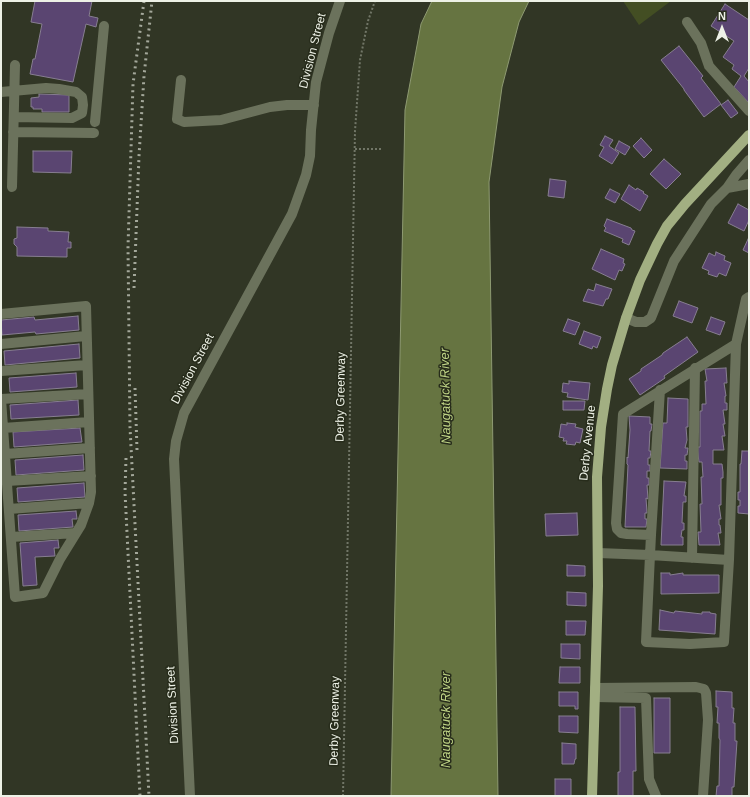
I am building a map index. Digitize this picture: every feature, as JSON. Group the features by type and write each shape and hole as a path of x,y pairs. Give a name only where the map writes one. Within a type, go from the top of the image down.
{"main road":[{"name":"Derby Avenue","path":"592,796 598,553 596,496 600,434 610,377 626,318 640,280 667,226 684,204 749,135"}],"street":[{"name":"Division Street","path":"190,796 174,459 176,441 184,413 292,214 306,175 310,156 316,82 329,33 340,1"},
{"path":"687,22 701,43 710,66 749,111"},
{"path":"95,122 104,26"},
{"path":"12,187 15,65"},
{"path":"181,80 177,119 184,122 221,120 270,107 314,106"},
{"path":"1,92 46,88 76,92 82,98 82,113 72,118 14,117"},
{"path":"13,132 94,133"},
{"path":"626,318 636,322 645,322 651,318 674,260 712,204 749,160"},
{"path":"727,188 749,184"},
{"path":"660,390 646,642 690,644 724,642 729,560 736,344 746,299 749,297"},
{"path":"1,314 86,306 91,476 89,503 81,525 42,593 15,597 1,399 88,394"},
{"path":"1,344 86,336"},
{"path":"651,535 627,534 622,533 617,529 616,523 623,414 736,344"},
{"path":"1,372 87,365"},
{"path":"692,558 695,368"},
{"path":"3,428 89,422"},
{"path":"5,454 90,448"},
{"path":"7,481 91,476"},
{"path":"9,509 89,503"},
{"path":"11,538 76,532"},
{"path":"598,553 729,560"},
{"path":"595,693 696,687 704,689 706,693 708,720 703,796"},
{"path":"595,693 646,698 649,779 656,796"}],"path":[{"name":"Derby Greenway","path":"343,796 355,148 360,60 368,22 375,1"},
{"path":"355,148 381,149"}],"shaded area":[{"path":"623,1 671,1 639,25"}],"water":[{"name":"Naugatuck River","path":"432,1 529,1 519,22 502,87 489,182 498,796 391,796 405,110 421,24"}],"building":[{"path":"35,1 92,1 89,16 98,18 96,27 86,24 73,82 30,74 33,59 35,59 42,24 31,22"},
{"path":"725,4 749,20 749,68 744,76 749,82 749,103 734,87 741,76 732,69 734,65 723,57 734,41 711,26"},
{"path":"679,46 703,76 701,78 721,104 704,117 661,60"},
{"path":"39,94 69,95 69,112 42,112 42,109 33,109 33,107 31,107 31,98 39,97"},
{"path":"728,100 738,113 731,118 721,105"},
{"path":"605,136 613,140 609,146 619,153 612,164 599,156 604,147 600,145"},
{"path":"641,138 652,150 644,158 633,146"},
{"path":"619,141 630,147 625,155 615,149"},
{"path":"33,151 72,151 71,173 33,172"},
{"path":"664,159 681,174 666,189 650,174"},
{"path":"550,179 566,181 564,198 548,196"},
{"path":"629,185 636,190 637,188 644,192 643,193 648,196 640,211 621,199"},
{"path":"610,189 620,194 615,203 605,198"},
{"path":"738,204 749,210 749,220 744,231 728,223"},
{"path":"607,219 635,231 629,245 622,242 623,239 604,231 606,228 604,226"},
{"path":"17,227 48,228 48,231 69,232 68,242 71,242 71,248 67,248 67,257 17,256 17,247 14,244 14,239 17,238"},
{"path":"749,237 749,253 743,250"},
{"path":"601,249 624,259 623,263 625,264 622,271 619,270 615,280 592,269"},
{"path":"716,252 725,256 724,260 731,263 726,276 719,273 717,277 708,274 709,271 702,268 709,253 715,256"},
{"path":"596,284 612,289 603,306 583,301 588,289 594,291"},
{"path":"679,301 698,308 692,323 673,316"},
{"path":"78,316 79,330 36,334 35,332 2,335 1,320 34,317 35,320"},
{"path":"711,317 725,322 720,335 706,330"},
{"path":"568,319 580,323 575,335 563,331"},
{"path":"584,331 601,337 597,348 593,346 592,349 579,344"},
{"path":"687,337 698,352 664,376 665,378 640,395 629,379"},
{"path":"79,344 80,358 5,365 4,351"},
{"path":"726,368 727,383 724,383 726,396 725,403 727,403 727,410 723,410 725,436 722,436 724,450 713,450 713,464 722,464 723,472 723,478 721,478 721,505 719,505 721,519 719,519 719,525 721,533 718,533 720,545 699,545 698,532 701,532 700,504 702,504 701,477 703,477 702,462 699,462 697,447 700,447 700,411 702,411 702,404 706,404 705,381 707,381 705,369"},
{"path":"76,373 77,387 10,392 9,378"},
{"path":"569,381 590,383 588,400 567,397 568,393 562,392 563,383 569,384"},
{"path":"668,398 688,399 688,427 686,427 687,440 685,448 688,448 687,455 685,455 687,469 660,468 663,423 667,423"},
{"path":"78,400 79,415 11,419 10,405"},
{"path":"563,401 585,401 584,410 563,410"},
{"path":"629,416 650,417 650,424 652,424 650,431 649,451 651,451 650,458 648,458 650,471 647,471 649,485 647,485 648,499 646,498 646,527 625,527 628,465 627,457 628,458 630,430"},
{"path":"567,423 576,424 575,427 583,429 580,443 576,442 575,445 566,444 567,441 563,441 564,438 559,437 561,424 567,425"},
{"path":"80,428 82,442 14,447 13,432"},
{"path":"742,451 749,451 749,514 738,513 738,506 740,506 738,492 740,492 740,464"},
{"path":"83,455 84,470 16,475 15,460"},
{"path":"664,481 686,482 684,496 686,496 686,502 683,502 682,523 684,523 684,530 682,530 681,537 683,537 683,545 661,545"},
{"path":"84,483 85,497 18,502 17,488"},
{"path":"76,511 77,519 72,519 73,527 19,531 18,515"},
{"path":"577,513 578,535 546,536 545,514"},
{"path":"58,540 59,548 54,548 55,556 35,557 37,585 23,586 20,543"},
{"path":"567,565 585,566 585,576 567,576"},
{"path":"661,573 670,573 670,575 683,573 683,575 719,575 719,593 661,594"},
{"path":"567,592 586,593 586,606 567,605"},
{"path":"660,610 674,613 675,611 702,614 702,612 710,612 716,614 715,634 659,630"},
{"path":"566,621 586,621 585,635 566,635"},
{"path":"561,644 580,644 580,659 561,658"},
{"path":"560,667 580,667 580,683 559,683"},
{"path":"716,691 732,692 732,708 734,708 733,723 735,723 735,741 737,741 732,796 716,796 717,786 719,786 720,740 719,723 717,723 718,707 716,707"},
{"path":"559,692 578,692 578,709 575,709 575,706 559,706"},
{"path":"654,698 670,698 670,753 654,753"},
{"path":"620,707 635,707 636,771 633,771 633,796 618,796 618,772 620,772"},
{"path":"559,716 578,716 578,733 559,732"},
{"path":"562,743 576,744 576,759 574,764 562,764"},
{"path":"555,779 571,779 571,796 555,796"}],"railway":[{"path":"144,1 133,84 128,247 130,427 149,796"},
{"path":"134,288 139,156 144,76 152,1"},
{"path":"135,388 137,450"},
{"path":"126,458 125,492 140,796"}]}
